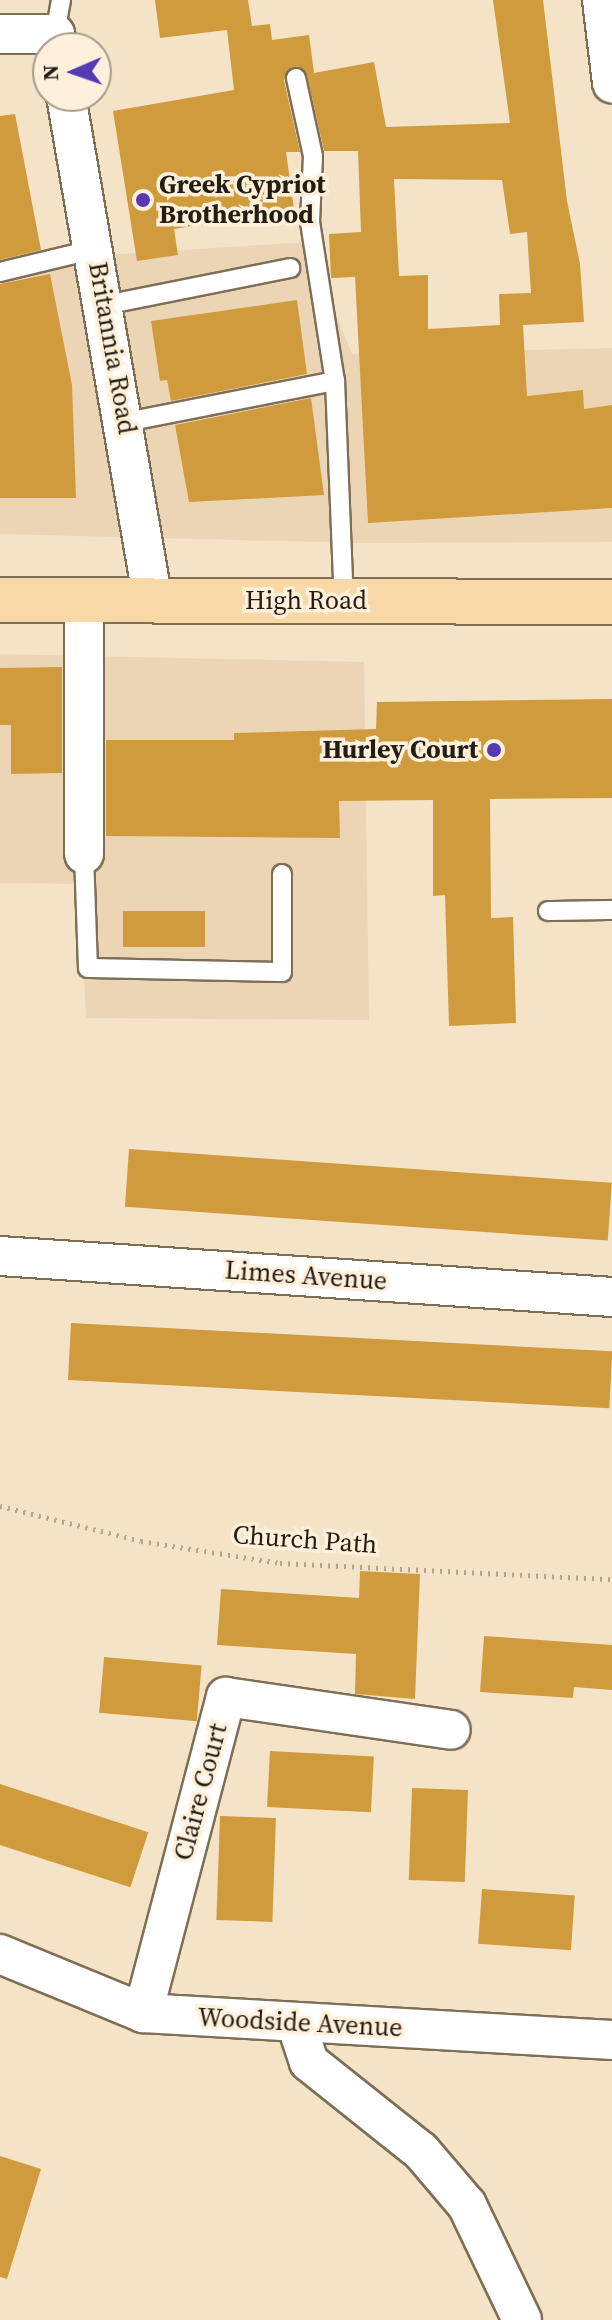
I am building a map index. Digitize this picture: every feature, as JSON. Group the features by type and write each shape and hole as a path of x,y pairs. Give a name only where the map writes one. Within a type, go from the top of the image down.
{"main road":[{"name":"High Road","path":"0,600 612,602"}],"street":[{"path":"602,0 612,83"},
{"path":"0,34 58,27"},
{"name":"Britannia Road","path":"69,112 126,422 153,601"},
{"path":"84,600 84,854"},
{"name":"Limes Avenue","path":"0,1256 612,1297"},
{"name":"Claire Court","path":"143,2013 226,1697 451,1730"},
{"name":"Woodside Avenue","path":"0,1954 143,2013 612,2040"},
{"path":"296,2023 309,2062 421,2151 467,2205 522,2320"}],"lane":[{"path":"296,78 313,156 310,222 335,381 344,601"},
{"path":"0,272 95,249"},
{"path":"105,305 290,268"},
{"path":"126,422 335,381"},
{"path":"84,854 88,968 282,972 282,874"},
{"path":"548,911 612,910"}],"path":[{"name":"Church Path","path":"0,1506 141,1541 280,1563 612,1579"}],"shaded area":[{"path":"307,242 352,354 612,348 612,542 359,543 0,534 0,262"},
{"path":"0,654 364,662 369,1020 86,1018 79,884 0,883"}],"building":[{"path":"155,0 248,0 252,26 270,24 272,40 309,35 314,73 374,62 386,127 510,123 493,0 543,0 567,201 580,264 584,322 523,325 527,396 583,390 584,409 612,405 612,508 368,523 355,277 331,278 329,234 361,232 358,151 324,151 307,75 293,67 284,80 300,152 286,152 294,209 174,229 178,255 137,261 113,111 234,90 227,30 160,38","holes":["394,179 502,180 510,234 527,232 531,293 499,294 500,325 428,329 428,275 399,276"]},
{"path":"15,114 41,250 0,260 0,116"},
{"path":"50,274 72,385 76,498 0,498 0,284"},
{"path":"297,300 307,374 171,401 167,380 160,381 151,321"},
{"path":"311,398 324,495 189,502 175,425"},
{"path":"62,667 62,773 11,774 11,725 0,725 0,668"},
{"path":"612,699 612,798 490,799 491,918 513,917 516,1023 449,1026 445,895 433,896 433,800 339,801 340,838 106,836 106,740 234,740 234,733 376,729 377,702"},
{"path":"123,911 205,911 205,947 123,947"},
{"path":"129,1149 612,1183 608,1241 125,1207"},
{"path":"71,1323 612,1351 609,1408 68,1380"},
{"path":"360,1571 420,1574 415,1699 355,1694 356,1654 217,1645 221,1589 359,1598"},
{"path":"484,1636 612,1645 612,1690 574,1687 573,1698 480,1692"},
{"path":"104,1657 202,1666 197,1721 99,1713"},
{"path":"270,1751 374,1756 371,1812 267,1807"},
{"path":"0,1784 148,1832 130,1887 0,1845"},
{"path":"412,1788 468,1790 465,1882 409,1880"},
{"path":"220,1816 276,1818 272,1922 216,1920"},
{"path":"482,1889 575,1895 571,1950 478,1944"},
{"path":"0,2156 41,2169 7,2279 0,2277"}],"place":[{"name":"Greek Cypriot Brotherhood","path":"143,200"},
{"name":"Hurley Court","path":"494,750"}]}
